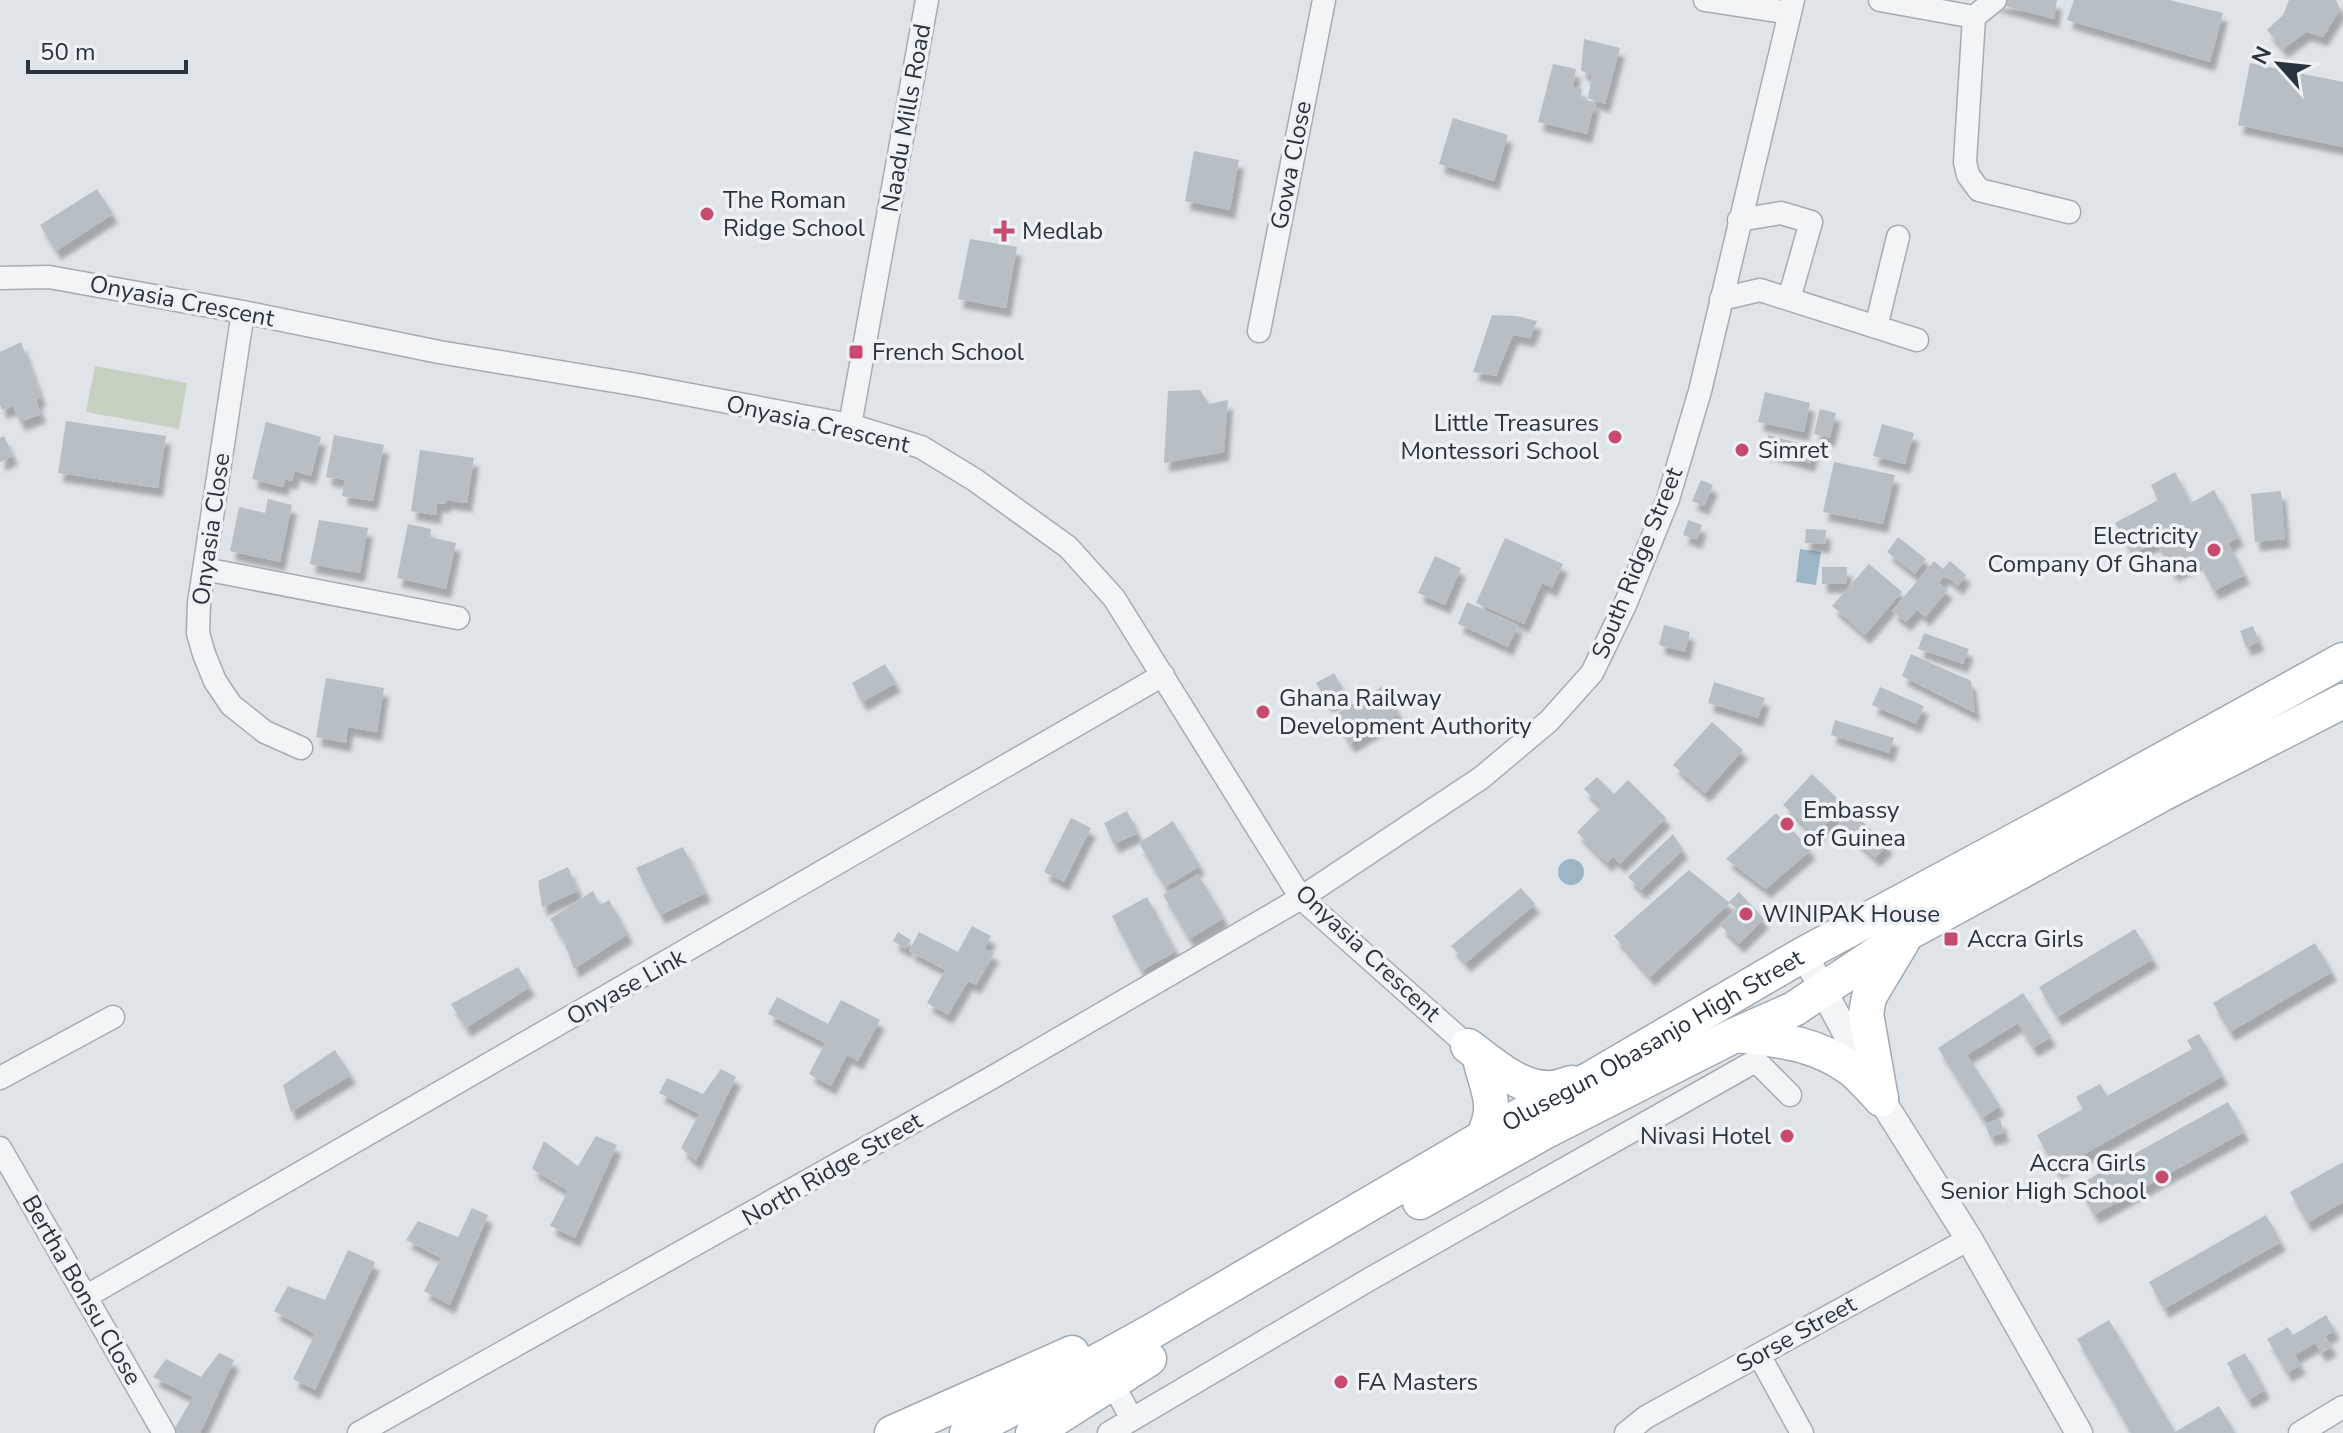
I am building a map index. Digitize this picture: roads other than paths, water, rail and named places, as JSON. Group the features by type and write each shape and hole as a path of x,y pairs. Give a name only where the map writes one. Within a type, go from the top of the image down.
{"main road":[{"name":"Olusegun Obasanjo High Street","path":"1033,1433 1111,1381 1538,1120 1592,1078 1804,954 2343,660"},
{"name":"Olusegun Obasanjo High Street","path":"967,1433 1149,1333 1482,1139 1538,1120 1794,1009 1908,933 2162,794 2343,701"},
{"path":"1881,1099 1866,1014 1869,997 1908,933"},
{"path":"1735,1035 1793,1041 1811,1047 1851,1069 1881,1099"},
{"path":"1475,1054 1533,1086 1549,1089 1592,1078"},
{"path":"1475,1054 1492,1104 1492,1120 1482,1139"},
{"path":"892,1433 1091,1344 1149,1333"}],"street":[{"name":"Naadu Mills Road","path":"850,425 927,0"},
{"name":"Gowa Close","path":"1259,331 1324,0"},
{"path":"1705,0 1792,7"},
{"path":"1880,0 1974,17"},
{"path":"1995,0 1974,17 1965,162 1968,175 1979,190 2069,212"},
{"name":"South Ridge Street","path":"1301,898 1481,778 1549,721 1592,673 1625,605 1668,499 1700,391 1792,7"},
{"path":"1739,220 1781,213 1811,222 1789,299"},
{"path":"1876,327 1898,237"},
{"name":"Onyasia Crescent","path":"0,278 49,277 243,312 439,352 850,425 921,447 988,488 1068,547 1114,598 1301,898 1475,1054 1538,1120"},
{"path":"1721,299 1760,290 1917,340"},
{"name":"Onyasia Close","path":"243,312 199,603 198,633 215,681 231,705 265,732 301,748"},
{"path":"204,569 458,618"},
{"name":"Onyase Link","path":"87,1296 1163,675"},
{"name":"North Ridge Street","path":"359,1433 993,1077 1301,898"},
{"path":"1804,954 1881,1099 1969,1239 2079,1433"},
{"path":"0,1078 113,1017"},
{"path":"1109,1433 1750,1064 1759,1064 1790,1095"},
{"name":"Bertha Bonsu Close","path":"0,1148 164,1433"},
{"name":"Sorse Street","path":"1626,1433 1646,1417 1969,1239"},
{"path":"1759,1355 1802,1433"},
{"path":"1111,1381 1132,1419"},
{"path":"2300,1433 2343,1407"}],"water":[{"path":"1800,549 1821,552 1816,585 1796,582"},
{"path":"1571,859 1580,863 1584,872 1580,881 1571,885 1562,881 1558,872 1562,863"}],"place":[{"name":"The Roman Ridge School","path":"707,214"},
{"name":"Medlab","path":"1004,231"},
{"name":"French School","path":"856,352"},
{"name":"Little Treasures Montessori School","path":"1615,437"},
{"name":"Simret","path":"1742,450"},
{"name":"Electricity Company Of Ghana","path":"2214,550"},
{"name":"Ghana Railway Development Authority","path":"1263,712"},
{"name":"Embassy of Guinea","path":"1787,824"},
{"name":"WINIPAK House","path":"1746,914"},
{"name":"Accra Girls","path":"1951,939"},
{"name":"Nivasi Hotel","path":"1787,1136"},
{"name":"Accra Girls Senior High School","path":"2162,1177"},
{"name":"FA Masters","path":"1341,1382"}]}
